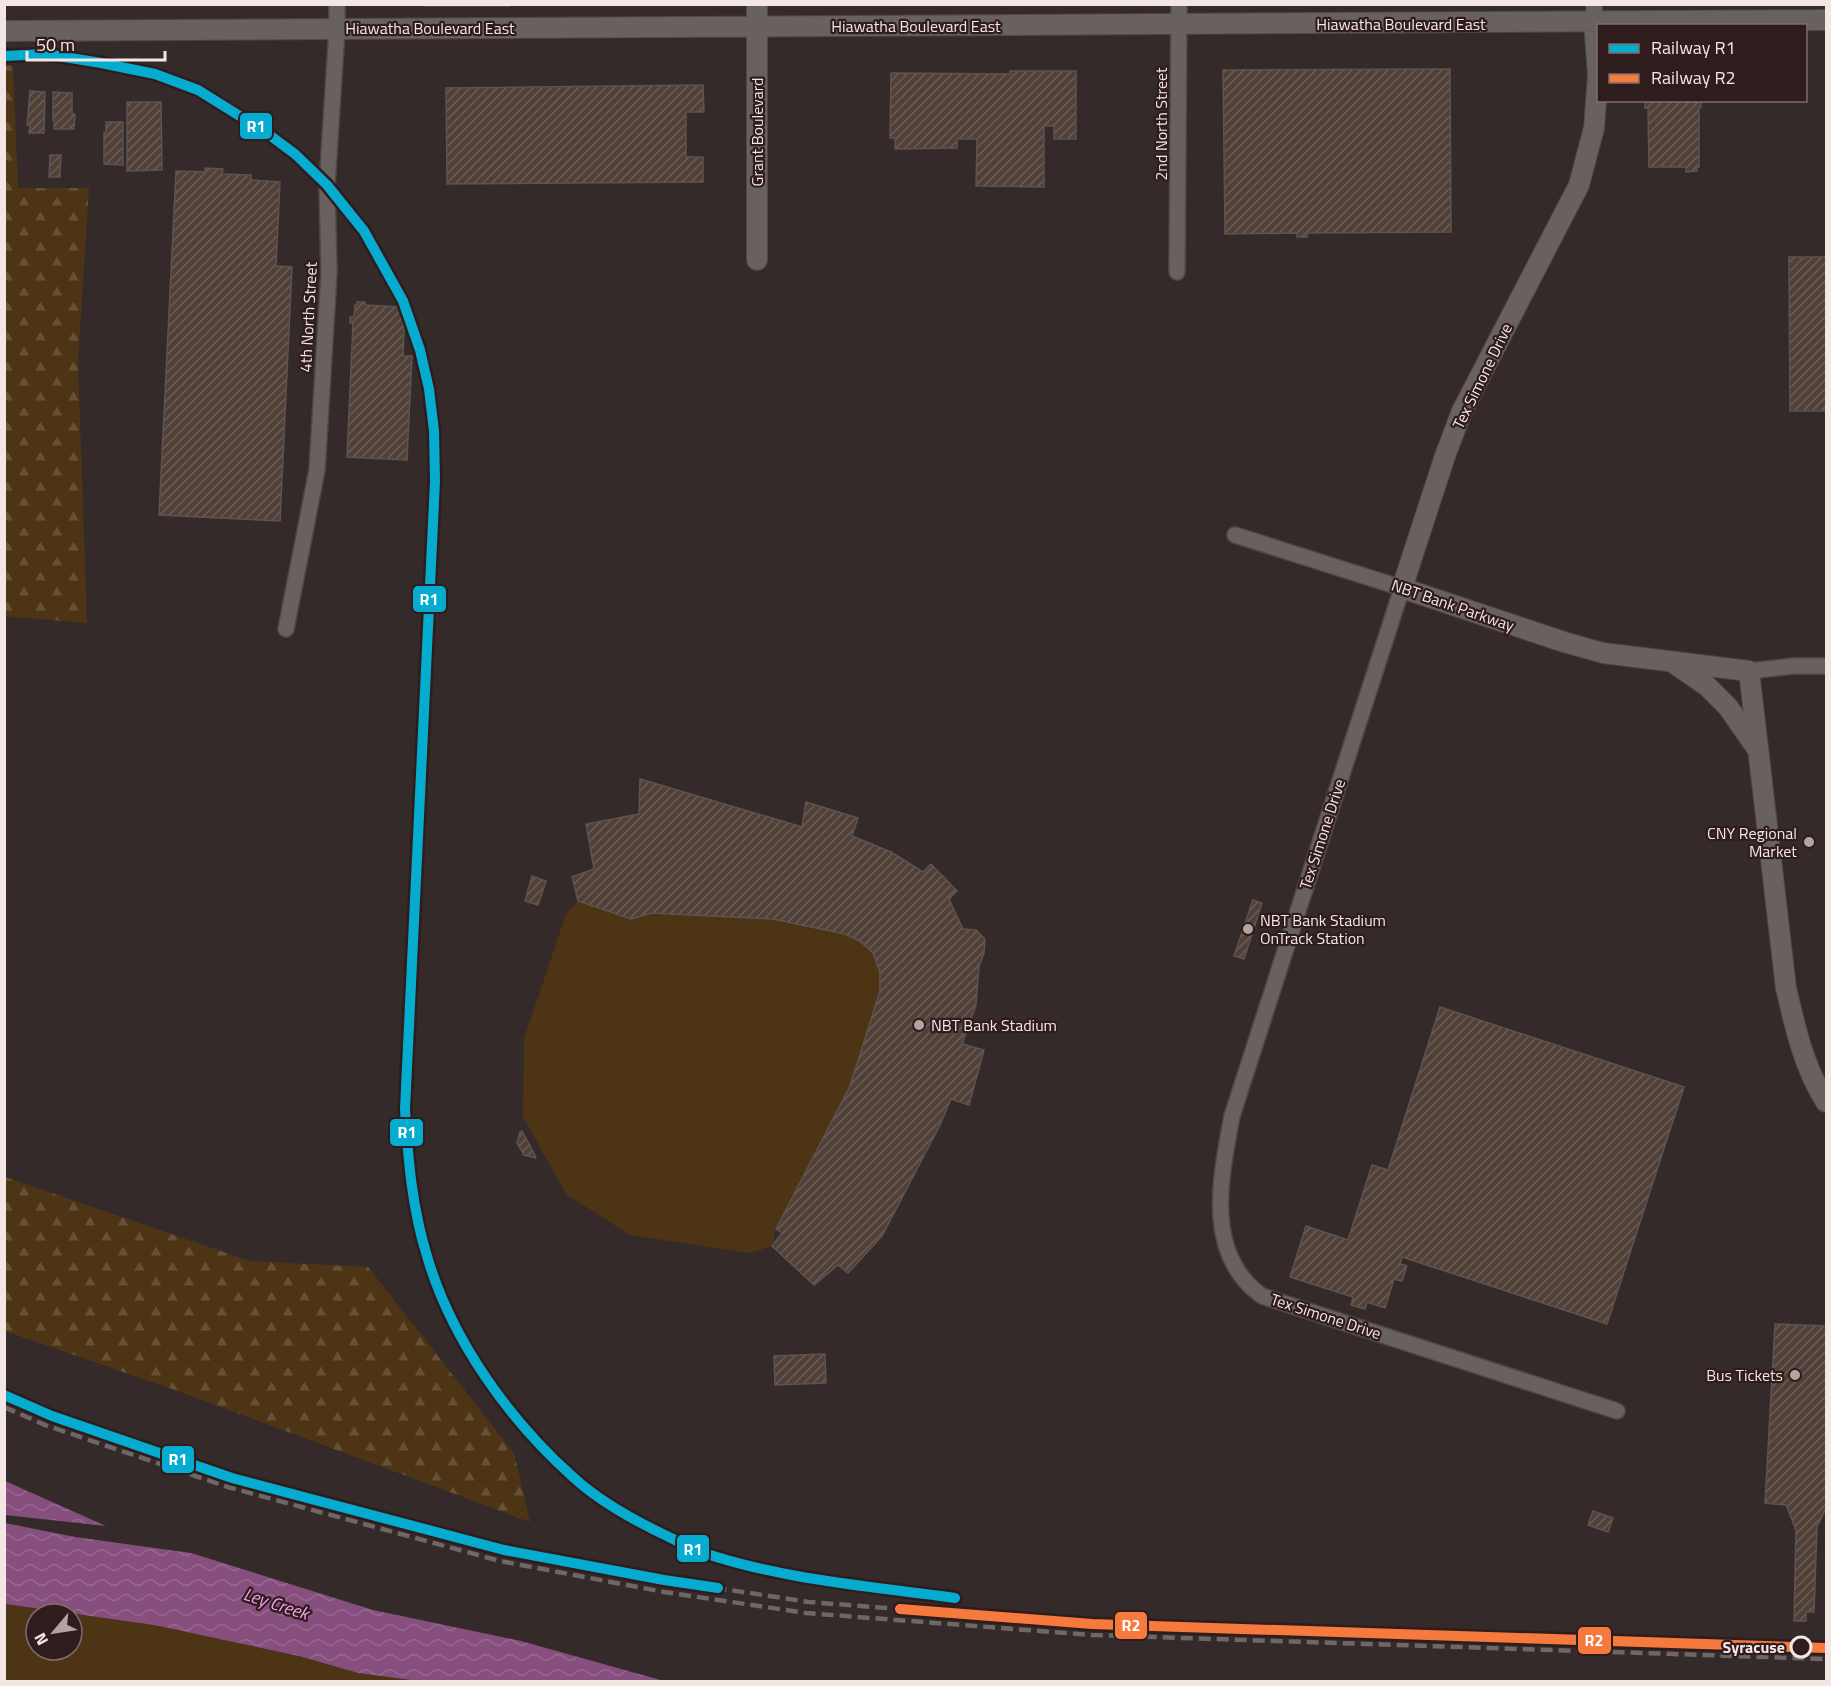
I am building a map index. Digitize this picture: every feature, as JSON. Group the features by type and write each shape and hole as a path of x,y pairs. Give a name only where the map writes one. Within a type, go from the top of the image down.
{"street":[{"name":"4th North Street","path":"286,629 317,470 329,273 327,185 337,4"},
{"name":"Grant Boulevard","path":"757,4 757,260"},
{"name":"2nd North Street","path":"1177,272 1179,4"},
{"name":"Hiawatha Boulevard East","path":"4,31 1180,25 1594,13 1827,20"},
{"name":"Tex Simone Drive","path":"1594,13 1597,60"},
{"name":"Tex Simone Drive","path":"1597,88 1594,128 1579,184 1462,411 1445,456 1232,1116 1222,1169 1221,1222 1227,1252 1240,1276 1249,1287 1262,1296 1617,1411"},
{"name":"NBT Bank Parkway","path":"1235,535 1603,653 1749,671 1786,988 1804,1055 1827,1102"},
{"name":"NBT Bank Parkway","path":"1673,663 1707,686 1728,707 1759,752"},
{"path":"1749,671 1793,666 1827,666"}],"green space":[{"path":"13,65 18,188 89,188 78,361 87,623 5,616 4,66"},
{"path":"578,901 631,919 651,913 773,919 845,934 860,941 873,953 880,972 880,991 850,1086 776,1229 772,1246 749,1253 630,1235 566,1194 523,1117 524,1039 566,914"},
{"path":"5,1177 250,1261 368,1267 514,1453 530,1522 186,1394 5,1331"},
{"path":"5,1604 24,1607 24,1662 84,1662 84,1615 154,1625 299,1656 358,1673 418,1681 5,1682"}],"water":[{"path":"5,1481 106,1526 5,1515"},
{"name":"Ley Creek","path":"5,1523 75,1537 191,1553 373,1610 521,1641 664,1681 418,1681 358,1673 299,1656 154,1625 84,1615 84,1602 24,1602 24,1607 5,1604"}],"building":[{"path":"424,4 509,4 509,6 424,6"},
{"path":"560,4 663,4 663,5"},
{"path":"1450,69 1451,232 1307,233 1307,237 1297,237 1297,233 1225,234 1223,70"},
{"path":"1010,71 1076,71 1076,139 1054,139 1054,126 1044,126 1044,187 976,186 977,139 957,139 957,148 895,149 895,138 890,138 891,73 1010,74"},
{"path":"703,85 704,112 686,112 686,157 703,157 703,182 447,184 446,88"},
{"path":"30,91 45,92 44,133 29,133 30,125 27,125"},
{"path":"53,92 72,93 72,114 75,114 74,129 54,129"},
{"path":"127,102 161,102 162,170 127,171"},
{"path":"1645,102 1701,102 1697,171 1686,172 1686,167 1649,167 1648,108 1645,108"},
{"path":"106,122 123,122 123,165 104,164"},
{"path":"50,155 61,155 60,177 49,177"},
{"path":"205,168 223,169 222,174 251,175 251,180 280,182 276,266 292,267 280,521 159,515 176,171 205,172"},
{"path":"1789,257 1826,257 1826,411 1790,411"},
{"path":"357,302 365,302 365,305 399,307 407,327 404,327 403,356 412,356 407,460 347,457 353,323 350,323 350,317 354,317"},
{"name":"NBT Bank Stadium","path":"640,779 802,827 806,802 858,818 852,836 891,852 923,872 931,864 957,891 949,899 963,929 976,930 985,939 984,953 979,966 976,1005 962,1044 984,1050 969,1105 951,1099 940,1125 882,1236 848,1273 838,1265 814,1285 772,1246 782,1233 776,1229 850,1086 880,991 880,972 873,953 860,941 845,934 773,919 651,913 631,919 578,901 572,877 594,869 586,824 639,814"},
{"path":"532,876 546,881 538,905 525,901"},
{"name":"NBT Bank Stadium OnTrack Station","path":"1253,900 1262,903 1244,959 1234,956"},
{"path":"1440,1007 1684,1087 1607,1324 1402,1257 1400,1264 1407,1266 1402,1281 1394,1279 1385,1308 1367,1302 1365,1309 1351,1305 1353,1297 1290,1277 1306,1226 1348,1240 1372,1165 1388,1170"},
{"path":"522,1131 535,1158 524,1155 517,1143"},
{"path":"1775,1324 1826,1326 1826,1508 1817,1527 1814,1612 1806,1612 1806,1621 1794,1621 1796,1530 1786,1505 1765,1503"},
{"path":"825,1354 826,1383 775,1385 774,1356"},
{"path":"1593,1511 1613,1518 1608,1532 1588,1525"}],"railway":[{"path":"4,56 46,54 101,63 155,74 198,90 264,131 295,154 327,185 364,231 403,301 420,350 429,389 434,431 435,481 405,1109 412,1183 422,1238 438,1287 467,1347 505,1404 549,1455 595,1495 643,1524 701,1552 732,1562 795,1576 955,1598"},
{"path":"4,1395 52,1416 232,1478 504,1550 664,1580 809,1602 1092,1624 1826,1648"},
{"path":"4,1407 45,1425 228,1487 500,1561 664,1592 806,1613 1092,1635 1826,1659"}],"rail line":[{"name":"R1","path":"4,56 46,54 101,63 155,74 198,90 264,131 295,154 327,185 364,231 403,301 420,350 429,389 434,431 435,481 405,1109 412,1183 422,1238 438,1287 467,1347 505,1404 549,1455 595,1495 643,1524 701,1552 732,1562 795,1576 955,1598"},
{"name":"R1","path":"4,1395 52,1416 232,1478 504,1550 718,1588"},
{"name":"R2","path":"900,1609 1092,1624 1826,1648"}],"place":[{"name":"CNY Regional Market","path":"1809,842"},
{"name":"NBT Bank Stadium OnTrack Station","path":"1248,929"},
{"name":"NBT Bank Stadium","path":"919,1025"},
{"name":"Bus Tickets","path":"1795,1375"},
{"name":"Syracuse","path":"1801,1647"}]}
